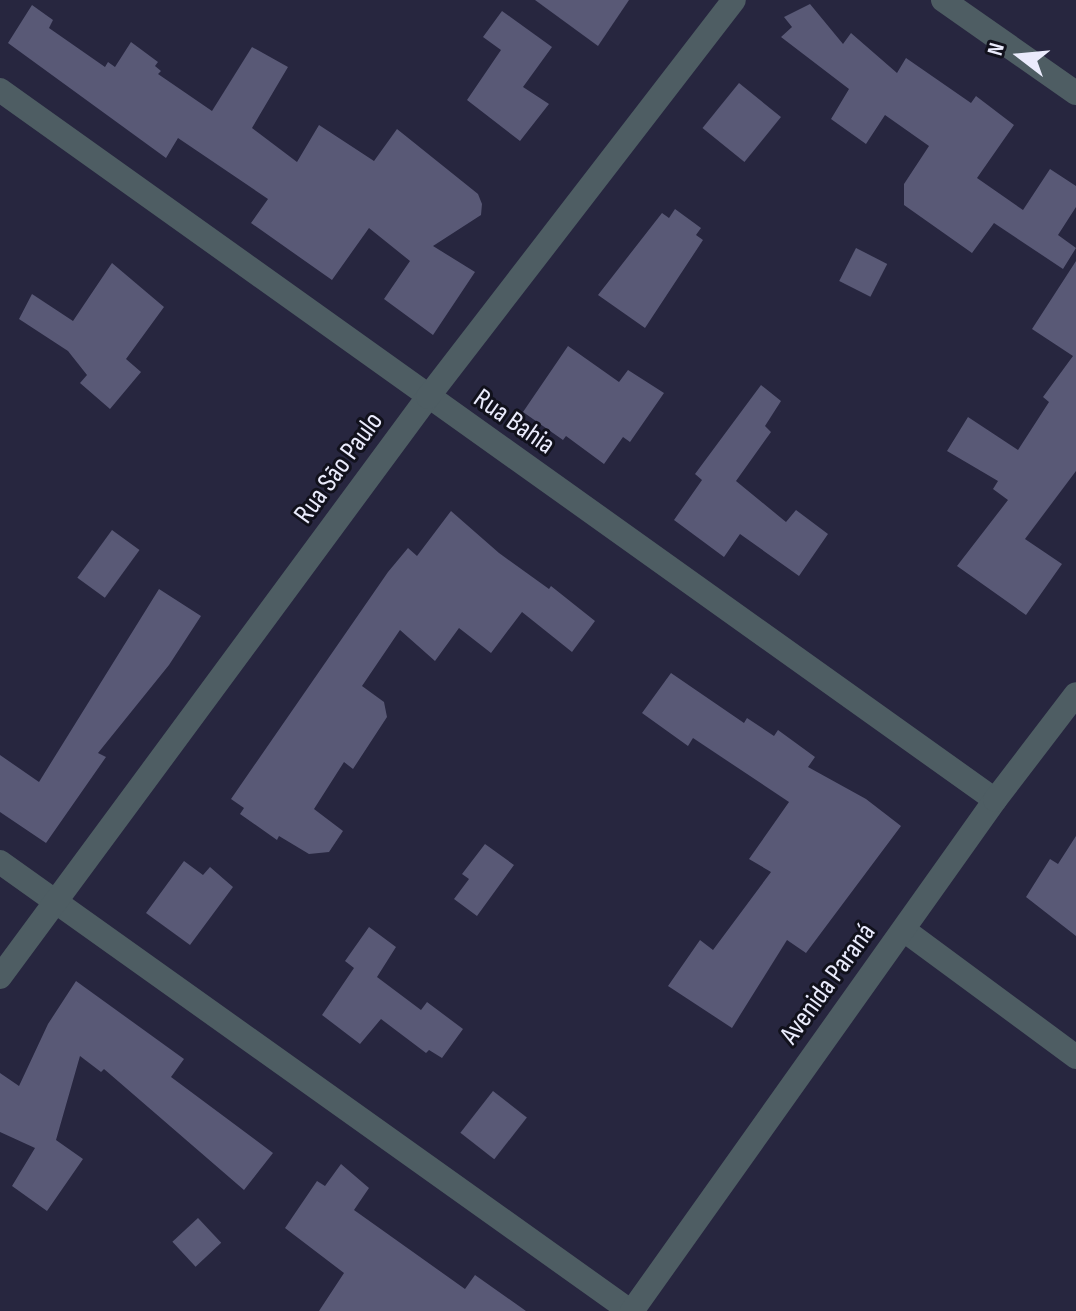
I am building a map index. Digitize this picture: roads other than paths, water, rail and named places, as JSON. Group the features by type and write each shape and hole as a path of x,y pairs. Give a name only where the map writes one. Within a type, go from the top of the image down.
{"street":[{"name":"Rua São Paulo","path":"0,977 428,397 734,0"},
{"path":"943,0 1076,93"},
{"name":"Rua Bahia","path":"0,90 995,800"},
{"name":"Avenida Paraná","path":"631,1311 995,800 1076,694"},
{"path":"0,862 631,1311"},
{"path":"904,930 1076,1057"}]}
